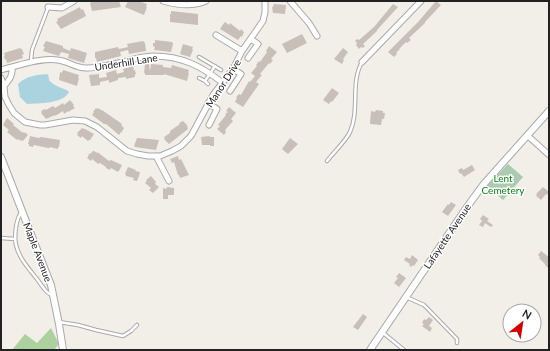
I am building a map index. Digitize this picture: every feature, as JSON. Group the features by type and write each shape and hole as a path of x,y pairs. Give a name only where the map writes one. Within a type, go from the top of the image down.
{"street":[{"path":"48,7 62,8 74,1"},
{"path":"163,1 185,5 199,4 206,1"},
{"name":"Manor Drive","path":"1,78 8,105 14,114 25,122 45,125 72,120 86,121 97,127 127,151 141,155 160,156 172,151 187,141 196,129 208,103 233,69 242,51 252,39 260,25 264,17 265,1"},
{"path":"290,1 309,23 317,36"},
{"path":"362,62 421,1"},
{"path":"216,35 242,51"},
{"path":"248,58 258,44 252,39"},
{"name":"Underhill Lane","path":"1,71 43,60 59,60 85,69 108,66 140,58 163,56 199,66 223,83"},
{"path":"4,86 11,77 12,67"},
{"path":"230,91 241,74 233,69"},
{"path":"208,103 217,109 209,125"},
{"name":"Lafayette Avenue","path":"370,350 483,185 549,111"},
{"path":"528,136 549,155"},
{"path":"156,156 169,181"},
{"name":"Maple Avenue","path":"1,157 46,271 53,295 63,350"}],"lane":[{"path":"31,62 32,50 48,7"},
{"path":"199,57 220,70"},
{"path":"327,161 350,132 355,110 357,76 362,62"},
{"path":"205,81 215,66"},
{"path":"198,78 208,84"},
{"path":"22,212 18,217 15,239 16,245 25,262 47,292 53,295"},
{"path":"1,238 15,239"},
{"path":"405,297 428,309 457,339 457,343"},
{"path":"58,322 78,325 123,336 131,332 136,324"},
{"path":"382,332 404,350"}],"green space":[{"name":"Lent Cemetery","path":"508,164 523,177 503,200 487,186"},
{"path":"51,328 59,344 54,350 12,350 25,334 37,343"}],"water":[{"path":"47,74 52,83 69,92 62,99 56,101 27,104 20,97 18,84 21,81 35,75"}],"building":[{"path":"91,1 119,1 121,7 92,11"},
{"path":"128,1 138,1 147,4 144,15 125,7"},
{"path":"436,1 441,5 409,38 411,40 407,43 406,42 399,49 394,57 388,52 418,22"},
{"path":"274,4 286,5 285,14 273,13 272,7"},
{"path":"393,4 398,7 377,31 363,44 365,46 359,49 355,41 357,39 359,40 374,27"},
{"path":"80,7 81,10 83,9 86,16 61,29 56,22 58,21 57,19"},
{"path":"171,11 198,14 198,25 170,22"},
{"path":"225,22 229,25 230,23 240,31 241,29 244,32 242,37 241,36 238,40 220,29"},
{"path":"302,34 307,43 287,53 282,44"},
{"path":"155,40 172,42 171,52 154,50 155,47 153,46 153,43 155,43"},
{"path":"46,41 63,46 63,48 70,51 71,48 87,53 84,63 68,58 69,54 61,52 59,56 43,51 45,47 43,46"},
{"path":"143,41 145,43 146,51 129,54 128,50 120,52 121,56 97,62 95,58 95,52 118,47 119,49 128,47 127,44"},
{"path":"183,44 193,47 190,57 180,54"},
{"path":"269,46 277,52 271,59 273,60 270,64 269,63 260,74 262,75 256,82 259,84 243,107 235,102 236,97 239,94 241,95 249,81 250,82 255,76 251,73 267,52 266,51"},
{"path":"20,48 24,54 22,55 23,58 7,63 4,53"},
{"path":"343,48 348,52 343,59 342,64 334,59"},
{"path":"145,64 149,64 150,71 151,64 163,65 163,67 171,68 172,65 189,70 187,81 164,74 145,75"},
{"path":"133,66 136,74 135,77 126,79 126,77 118,78 118,80 109,83 109,80 100,82 100,85 91,86 89,75 99,74 99,78 107,77 106,73 116,70 117,74 124,72 123,69"},
{"path":"63,70 79,75 77,86 59,80 60,72 62,73"},
{"path":"332,88 339,93 329,104 323,100"},
{"path":"70,100 75,108 64,114 63,111 46,119 41,113 41,111 53,106 55,108 63,103 64,105"},
{"path":"229,107 236,113 231,119 233,121 225,130 226,132 224,135 217,129 220,126 218,125 226,115 225,114 228,112 226,111"},
{"path":"96,108 102,110 122,124 121,125 124,128 119,135 92,115"},
{"path":"376,110 383,111 383,113 385,113 381,125 370,124 371,111 375,112"},
{"path":"7,118 14,124 13,125 28,135 23,141 17,140 7,132 9,130 3,125"},
{"path":"183,121 187,125 188,129 169,144 164,137"},
{"path":"82,128 94,134 90,140 88,141 82,136 81,138 77,135"},
{"path":"30,136 60,140 59,147 58,149 34,145 33,147 29,146"},
{"path":"201,137 214,137 214,146 202,145"},
{"path":"137,138 159,140 156,150 135,147"},
{"path":"290,138 298,144 288,154 282,149"},
{"path":"93,151 97,152 109,161 111,160 122,165 119,171 118,172 111,168 110,170 100,163 98,164 92,159 91,161 87,158"},
{"path":"178,156 189,175 180,178 174,162 172,163 170,159"},
{"path":"472,165 475,170 464,177 461,173 460,174 458,170 462,168 463,170"},
{"path":"128,167 140,172 137,181 133,180 134,178 126,176 125,174"},
{"path":"151,176 156,182 155,184 159,187 153,193 149,190 151,188 145,183"},
{"path":"167,187 174,188 174,195 168,195 168,199 163,199 163,188 166,189"},
{"path":"543,187 549,192 541,200 536,196 536,194"},
{"path":"451,202 456,205 448,216 442,212"},
{"path":"483,215 489,219 487,221 493,225 491,227 485,223 483,227 479,225 482,221 480,219"},
{"path":"541,251 549,257 549,269 539,258 540,257 538,255"},
{"path":"412,255 418,260 414,266 413,265 411,267 409,265 410,264 404,260 406,257 410,259"},
{"path":"399,273 406,278 399,287 394,283 398,278 396,277"},
{"path":"363,314 367,317 358,330 353,327"},
{"path":"429,317 433,320 429,326 432,328 430,332 422,326 424,324 422,323 424,319 426,320"}]}
